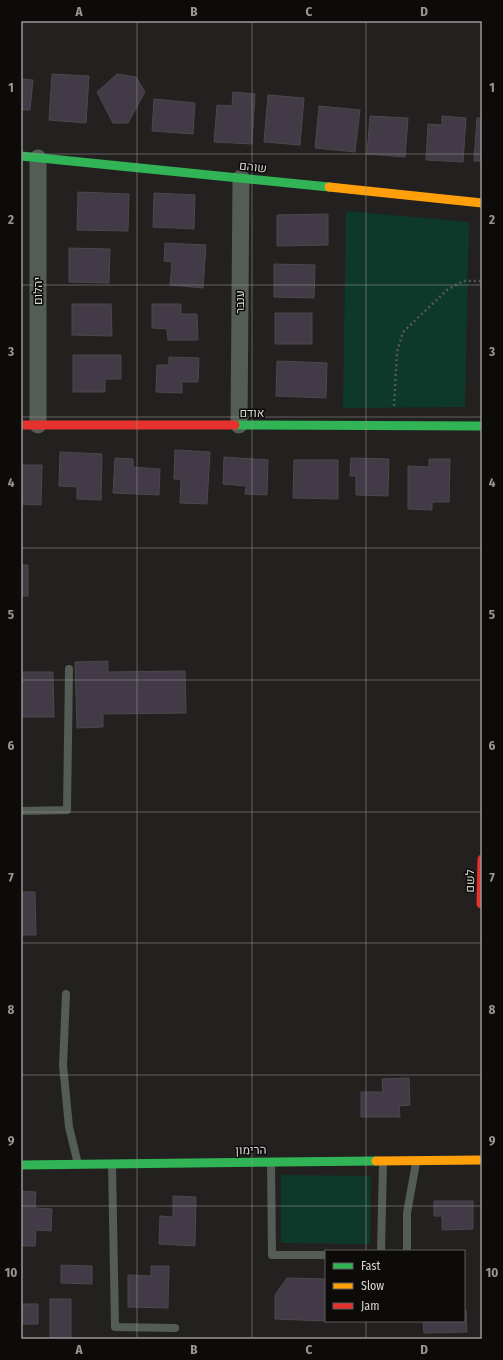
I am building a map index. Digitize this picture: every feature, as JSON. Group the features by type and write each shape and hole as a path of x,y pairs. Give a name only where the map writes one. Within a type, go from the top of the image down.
{"street":[{"name":"שוהם","path":"21,156 482,203"},
{"name":"יהלום","path":"38,158 38,425"},
{"name":"ענבר","path":"239,425 241,178"},
{"name":"אודם","path":"21,425 482,426"},
{"name":"לשם","path":"481,904 482,859"},
{"name":"הרימון","path":"21,1164 482,1160"}],"lane":[{"path":"21,810 66,810 69,669"},
{"path":"66,994 63,1065 69,1127 78,1164"},
{"path":"381,1250 383,1161"},
{"path":"407,1250 408,1213 416,1161"},
{"path":"270,1162 272,1255 325,1255"},
{"path":"112,1164 115,1328 175,1328"}],"path":[{"path":"393,426 397,352 403,332 447,290 463,281 482,281"}],"green space":[{"path":"346,211 469,222 465,407 343,408"},
{"path":"281,1175 371,1176 370,1244 281,1243"}],"building":[{"path":"52,74 89,76 86,123 49,120"},
{"path":"117,74 136,77 145,92 128,123 113,123 97,92"},
{"path":"21,79 33,80 30,110 21,110"},
{"path":"233,92 255,94 252,144 214,142 217,105 232,106"},
{"path":"268,95 304,98 300,145 264,142"},
{"path":"154,99 195,103 193,134 152,131"},
{"path":"319,106 360,110 355,152 315,148"},
{"path":"370,116 408,118 405,157 367,154"},
{"path":"442,116 466,118 463,162 426,160 428,124 442,125"},
{"path":"477,118 482,118 482,161 474,161"},
{"path":"78,192 129,194 128,231 77,230"},
{"path":"154,193 195,195 194,229 153,227"},
{"path":"328,214 328,245 277,246 277,215"},
{"path":"165,243 206,245 203,288 170,285 172,262 164,261"},
{"path":"69,248 110,249 109,283 69,282"},
{"path":"274,264 315,265 314,298 274,297"},
{"path":"72,304 111,304 112,336 72,335"},
{"path":"152,304 181,304 181,314 197,314 198,340 168,340 167,329 152,328"},
{"path":"275,313 312,313 312,344 275,344"},
{"path":"73,355 121,355 121,379 105,379 105,392 73,392"},
{"path":"169,357 199,358 198,382 182,382 182,393 156,392 157,365 169,365"},
{"path":"277,361 327,363 326,398 276,396"},
{"path":"175,450 210,452 207,504 180,503 181,479 174,479"},
{"path":"60,452 102,454 101,500 77,499 77,487 59,486"},
{"path":"224,457 268,460 267,495 245,494 246,486 223,484"},
{"path":"115,458 133,459 133,467 160,469 159,495 113,493"},
{"path":"351,458 389,459 388,496 356,495 356,476 350,476"},
{"path":"429,459 450,459 449,502 432,502 432,510 408,509 408,466 429,467"},
{"path":"294,460 338,460 338,499 293,498"},
{"path":"21,465 42,465 41,505 21,504"},
{"path":"21,565 28,565 28,596 21,596"},
{"path":"108,661 108,672 185,671 186,713 103,714 103,727 77,728 75,662"},
{"path":"21,672 53,672 54,717 21,717"},
{"path":"21,892 35,892 36,935 21,935"},
{"path":"409,1078 410,1105 399,1106 400,1117 361,1117 361,1092 383,1092 382,1079"},
{"path":"21,1191 36,1192 35,1208 52,1209 51,1231 36,1230 35,1246 21,1246"},
{"path":"173,1196 196,1197 195,1246 159,1244 160,1216 173,1217"},
{"path":"434,1201 473,1201 473,1229 442,1230 442,1216 434,1216"},
{"path":"61,1265 92,1266 92,1284 61,1283"},
{"path":"151,1266 169,1266 168,1308 128,1307 128,1275 151,1276"},
{"path":"287,1278 325,1279 325,1321 275,1319 275,1295"},
{"path":"50,1299 71,1299 71,1339 50,1339"},
{"path":"21,1304 38,1304 38,1324 21,1324"},
{"path":"466,1310 467,1332 424,1333 423,1322 465,1322"}],"traffic: fast":[{"path":"21,156 329,187"},
{"path":"235,425 482,426"},
{"path":"21,1165 376,1161"}],"traffic: slow":[{"path":"329,187 482,203"},
{"path":"376,1161 482,1160"}],"traffic: jam":[{"path":"21,425 235,425"},
{"path":"481,904 482,859"}]}
